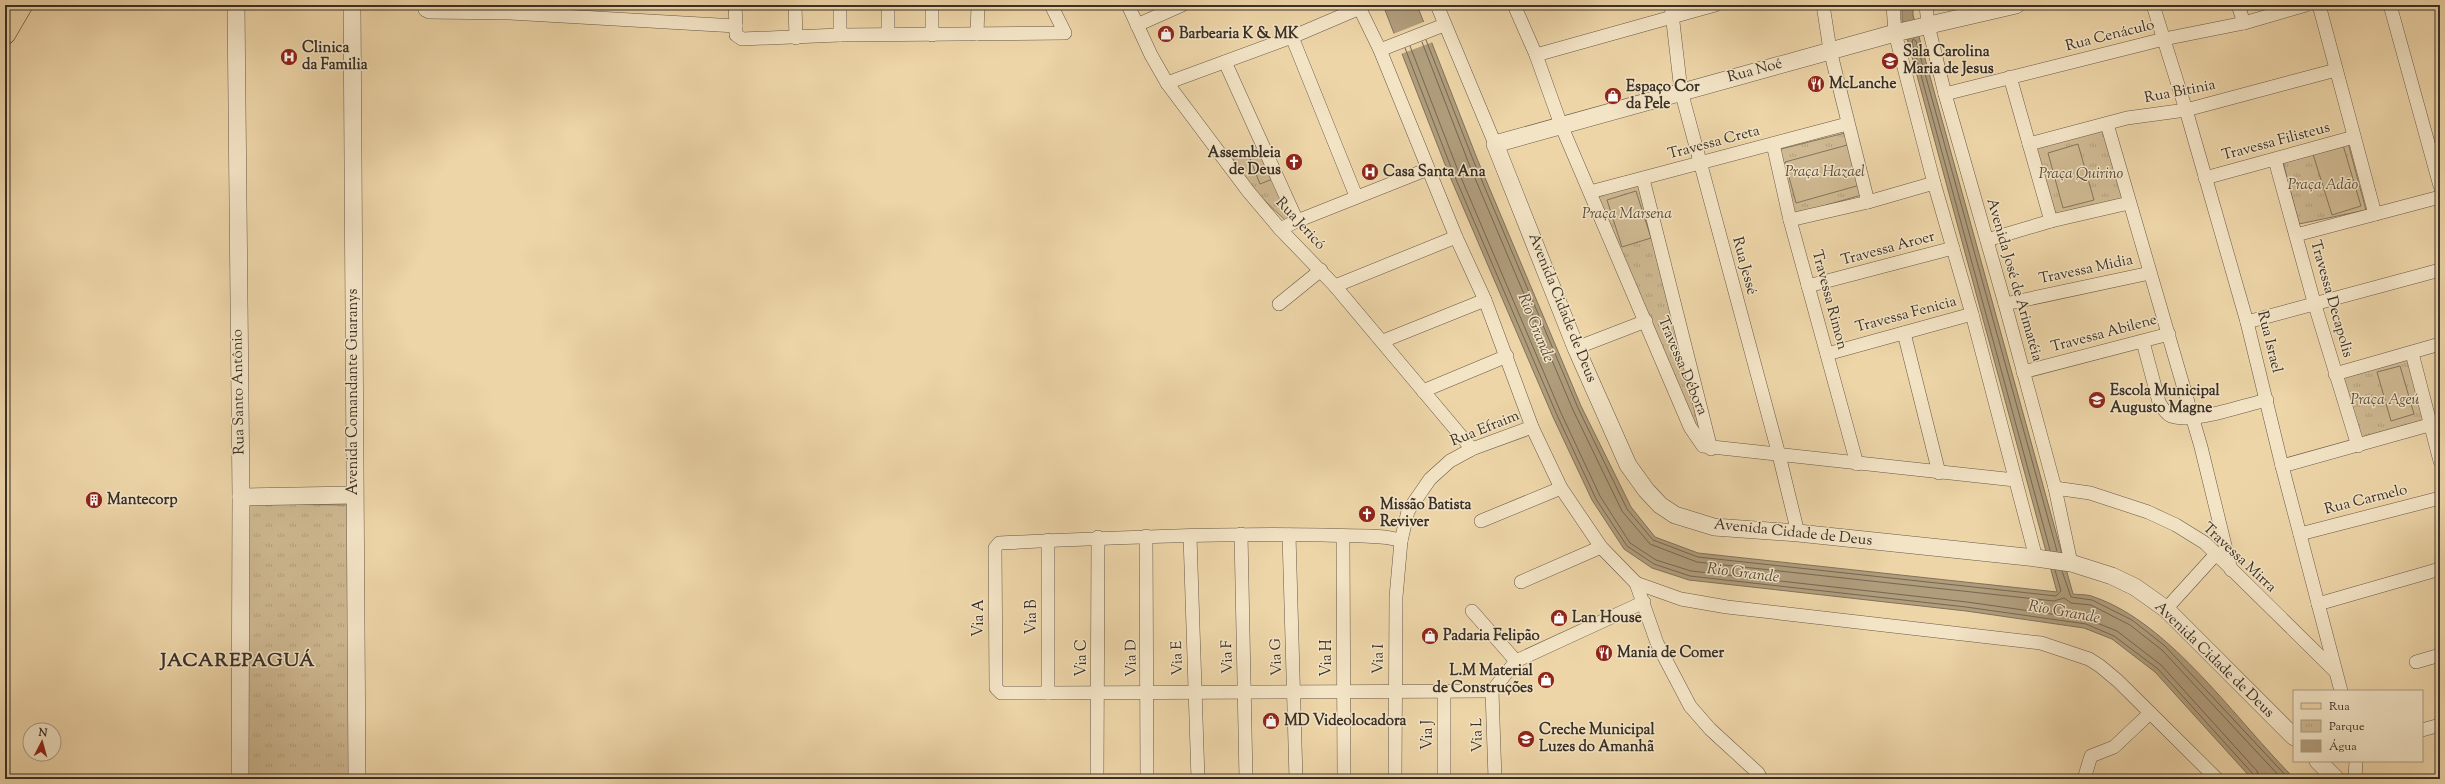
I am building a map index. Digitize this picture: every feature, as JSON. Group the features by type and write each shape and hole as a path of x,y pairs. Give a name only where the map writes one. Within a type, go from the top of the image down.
{"main road":[{"path":"5,34 22,5"}],"street":[{"name":"Rua Santo Antônio","path":"236,5 241,497 240,779"},
{"name":"Avenida Comandante Guaranys","path":"352,5 357,779"},
{"path":"736,5 736,35 742,39 888,34 932,35 1065,33 1051,5"},
{"path":"795,5 796,38"},
{"path":"840,5 840,35"},
{"path":"888,5 888,34"},
{"path":"932,5 932,35"},
{"path":"978,5 978,34"},
{"name":"Rua Jericó","path":"1128,5 1167,84 1248,192 1280,229 1321,270 1383,341 1472,449"},
{"path":"1137,25 1182,5"},
{"name":"Avenida Cidade de Deus","path":"1437,5 1444,25 1495,144 1576,348 1628,465 1646,490 1660,505 1675,515 1714,527 1798,533 2040,559 2069,563 2124,582 2166,609 2293,737"},
{"name":"Travessa Débora","path":"1514,5 1536,56 1561,125 1690,427 1703,446 1711,449"},
{"path":"1536,56 1671,11 1715,5"},
{"path":"1823,5 1830,50 1847,124 1868,202"},
{"path":"1893,5 1897,32 1934,183 1972,314 2015,480 2040,559"},
{"name":"Avenida José de Arimatéia","path":"1926,5 1926,25 2005,304 2054,488 2069,563"},
{"name":"Rua Noé","path":"1495,144 1897,32 2016,5"},
{"name":"Rua Israel","path":"2153,5 2186,110 2248,322 2282,466 2341,690"},
{"path":"2238,5 2244,23"},
{"name":"Rua Cenáculo","path":"1945,94 2164,39 2244,23 2306,5"},
{"path":"2320,5 2375,214"},
{"path":"2390,5 2440,186"},
{"path":"1167,84 1292,37 1359,7 1380,50 1456,237 1485,300 1532,427 1561,488 1601,547 1636,583 1644,602 1657,643 1690,706 1761,778"},
{"path":"425,8 586,11 736,26"},
{"name":"Rua Jessé","path":"1671,11 1681,91 1779,455 1798,533"},
{"path":"1380,50 1444,25"},
{"path":"1292,37 1356,196"},
{"path":"1225,62 1298,221"},
{"name":"Rua Bitinia","path":"2029,144 2127,118 2186,110 2336,70"},
{"path":"2010,77 2051,221"},
{"name":"Travessa Creta","path":"1590,192 1847,124"},
{"path":"2107,124 2129,203 2169,334 2217,505 2231,570"},
{"name":"Travessa Filisteus","path":"2205,178 2275,160 2354,137"},
{"name":"Travessa Rimon","path":"1773,144 1790,220 1857,464"},
{"name":"Travessa Decapolis","path":"2275,160 2314,302 2358,446"},
{"path":"1280,229 1356,196 1428,169"},
{"path":"1643,179 1711,449 2015,480"},
{"path":"1790,220 1868,202 1934,183"},
{"path":"2296,235 2440,197"},
{"path":"1987,240 2051,221 2129,203"},
{"path":"1335,286 1456,237"},
{"name":"Travessa Aroer","path":"1808,286 1953,248"},
{"path":"1279,304 1321,270"},
{"path":"2248,322 2314,302 2440,270"},
{"name":"Travessa Midia","path":"2005,304 2150,273"},
{"path":"1383,341 1485,300"},
{"name":"Travessa Fenicia","path":"1827,354 1972,314"},
{"path":"1576,348 1646,321"},
{"path":"1904,333 1940,473"},
{"name":"Travessa Abilene","path":"2023,372 2169,334"},
{"path":"2143,342 2159,402 2163,410 2172,416 2192,418 2267,400"},
{"path":"2335,374 2440,344"},
{"path":"2412,353 2429,425 2440,461"},
{"path":"1423,391 1507,356"},
{"path":"2282,466 2429,425"},
{"name":"Rua Efraim","path":"1401,541 1408,511 1419,492 1450,461 1472,449 1532,427"},
{"path":"1481,520 1561,488"},
{"name":"Travessa Mirra","path":"2054,488 2090,493 2148,512 2176,525 2205,543 2336,672"},
{"path":"241,497 354,495"},
{"name":"Rua Carmelo","path":"2300,534 2440,498"},
{"path":"1048,540 1241,534 1343,536 1401,541"},
{"name":"Via F","path":"1241,534 1246,779"},
{"name":"Via G","path":"1289,535 1296,779"},
{"name":"Via D","path":"1146,536 1148,693 1147,779"},
{"name":"Via E","path":"1190,536 1198,779"},
{"name":"Via H","path":"1343,536 1344,779"},
{"name":"Via C","path":"1097,779 1098,538"},
{"name":"Via A","path":"1048,540 999,543 995,546 997,690 1001,693 1048,693"},
{"name":"Via B","path":"1048,540 1048,693"},
{"name":"Via I","path":"1395,779 1394,692 1396,597 1401,541"},
{"path":"1521,582 1601,547"},
{"path":"2166,609 2216,554"},
{"path":"2318,604 2440,569"},
{"path":"1636,583 1681,600 1727,607 2040,643 2089,659 2118,681 2217,779"},
{"path":"1048,693 1492,691 1516,661 1644,602"},
{"path":"1472,611 1516,661"},
{"path":"2416,662 2440,655"},
{"name":"Via L","path":"1492,691 1495,779"},
{"name":"Via J","path":"1444,692 1444,779"},
{"path":"2084,779 2091,756 2114,747 2150,713"},
{"path":"2423,730 2440,725"},
{"path":"2319,762 2336,779"},
{"path":"2356,762 2356,779"}],"green space":[{"name":"Praça Quirino","path":"2106,127 2126,203 2057,219 2035,145"},
{"name":"Praça Hazael","path":"1849,132 1865,194 1795,214 1777,150"},
{"name":"Praça Adão","path":"2348,143 2366,210 2299,224 2283,162"},
{"path":"1264,144 1279,184 1289,224 1258,194 1230,161"},
{"path":"1851,144 1860,185 1796,203 1785,162"},
{"path":"2078,144 2094,200 2063,208 2048,153"},
{"path":"2343,145 2361,206 2332,215 2313,154"},
{"path":"1263,150 1275,178 1260,184 1249,156"},
{"name":"Praça Marsena","path":"1642,184 1717,452 1704,451 1595,196"},
{"path":"1636,191 1651,238 1622,247 1607,200"},
{"name":"Praça Ageú","path":"2408,358 2424,423 2361,439 2343,375"},
{"path":"2400,366 2414,414 2391,421 2377,372"},
{"path":"247,504 350,505 355,779 243,779"}],"water":[{"name":"Rio Grande","path":"1383,5 1417,5 1478,161 1581,406 1631,507 1655,537 1698,553 2057,592 1902,20 1902,5 1913,5 1913,15 2073,594 2092,596 2122,610 2150,629 2176,651 2202,677 2295,779 2252,779 2155,672 2112,639 2084,628 1966,611 1689,580 1652,568 1624,549 1592,500 1553,417 1448,172"}],"pier":[{"path":"1426,21 1433,42 1401,54 1393,34"}],"place":[{"name":"Barbearia K & MK","path":"1166,34"},
{"name":"Clinica da Familia","path":"289,57"},
{"name":"Sala Carolina Maria de Jesus","path":"1890,61"},
{"name":"McLanche","path":"1816,84"},
{"name":"Espaço Cor da Pele","path":"1613,96"},
{"name":"Assembleia de Deus","path":"1294,162"},
{"name":"Casa Santa Ana","path":"1370,172"},
{"name":"Escola Municipal Augusto Magne","path":"2097,400"},
{"name":"Mantecorp","path":"94,500"},
{"name":"Missão Batista Reviver","path":"1367,514"},
{"name":"Lan House","path":"1559,618"},
{"name":"Padaria Felipão","path":"1430,636"},
{"name":"Mania de Comer","path":"1604,653"},
{"name":"L.M Material de Construções","path":"1546,680"},
{"name":"MD Videolocadora","path":"1271,721"},
{"name":"Creche Municipal Luzes do Amanhã","path":"1526,739"}],"district":[{"name":"JACAREPAGUÁ","path":"238,661"}]}
